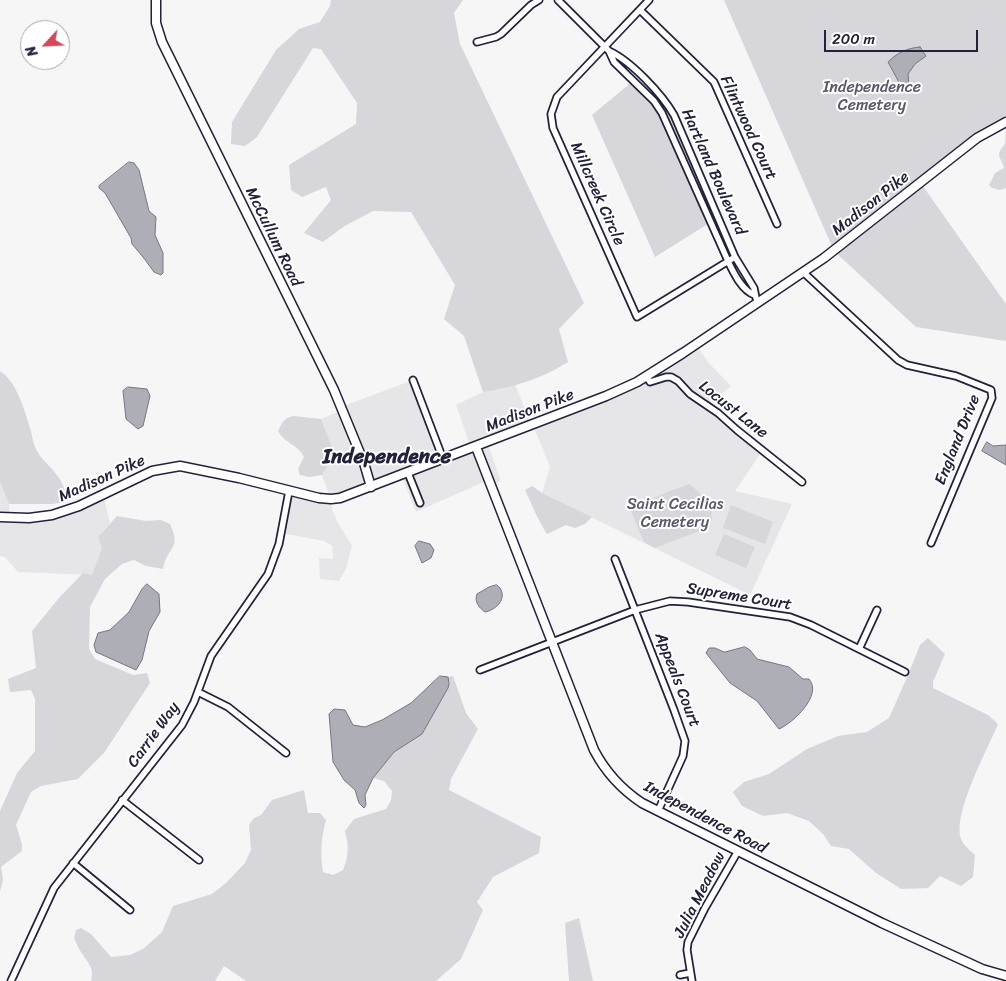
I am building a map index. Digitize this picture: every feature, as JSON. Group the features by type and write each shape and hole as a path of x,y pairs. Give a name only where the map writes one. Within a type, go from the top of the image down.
{"street":[{"name":"McCullum Road","path":"156,0 156,23 162,42 334,390 364,463 371,487"},
{"path":"477,42 501,34 531,5 539,0"},
{"name":"Hartland Boulevard","path":"558,0 607,48 620,56 662,96 668,105 735,257 754,288 757,299"},
{"name":"Millcreek Circle","path":"649,0 607,48 558,97 554,104 551,121 553,128 637,317 735,257"},
{"name":"Flintwood Court","path":"640,10 714,82 777,224"},
{"name":"Hartland Boulevard","path":"607,48 614,62 654,101 662,113 733,271 749,293 757,299"},
{"name":"Madison Pike","path":"0,517 42,517 63,512 152,471 171,467 190,467 331,499 371,487 624,389 646,376 757,299 829,254 977,138 1006,122"},
{"name":"England Drive","path":"803,272 898,360 907,365 956,376 991,390 992,398 931,543"},
{"name":"Locust Lane","path":"646,376 650,382 666,377 671,377 678,381 690,394 718,413 802,482"},
{"path":"413,380 443,459"},
{"name":"Independence Road","path":"476,446 594,750 604,768 622,788 642,803 939,950 982,969 1006,976"},
{"path":"408,473 420,503"},
{"name":"Carrie Way","path":"11,981 54,888 182,725 198,692 211,656 268,574 279,544 289,491"},
{"name":"Appeals Court","path":"615,559 685,741 683,756 658,811"},
{"name":"Supreme Court","path":"480,670 635,610 659,603 688,602 790,617 811,625 905,672"},
{"path":"859,649 877,610"},
{"path":"198,692 228,707 286,753"},
{"path":"122,800 199,860"},
{"name":"Julia Meadow","path":"692,981 688,942 738,851"},
{"path":"72,863 130,910"},
{"path":"680,975 690,974"}],"shaded area":[{"path":"920,47 926,56 915,64 908,74 909,86 905,90 888,62 902,52"},
{"path":"129,162 134,163 139,170 149,211 156,217 155,235 163,253 163,273 161,275 154,272 132,244 131,238 105,193 99,188 99,186"},
{"path":"696,344 708,362 731,386 708,405 763,450 735,491 792,504 750,595 542,493 550,467 533,425 606,396"},
{"path":"413,380 442,456 471,448 456,405 483,392 502,389 515,384 531,425 487,442 501,481 490,485 488,480 416,512 401,475 331,499 322,475 335,454 321,419 342,410 341,407"},
{"path":"128,387 147,389 150,396 143,426 138,429 126,419 123,391"},
{"path":"987,442 993,446 1006,445 1006,465 982,451"},
{"path":"0,482 9,504 10,517 42,517 103,494 110,523 98,537 102,548 92,575 18,572 5,557 0,556"},
{"path":"289,491 331,499 332,509 337,521 352,546 346,569 339,581 320,579 319,558 333,559 332,546 324,541 281,533"},
{"path":"419,541 430,544 434,550 431,558 422,563 415,546"},
{"path":"147,584 159,594 160,612 149,631 142,660 136,670 96,652 94,645 98,633 110,630 129,612 142,589"},
{"path":"497,585 501,589 502,598 494,608 485,612 478,604 477,594"},
{"path":"745,647 757,659 789,667 803,679 809,679 812,685 812,693 804,708 792,721 779,729 757,701 730,683 706,653 709,648 715,648 724,652"},
{"path":"440,676 448,677 448,688 422,734 394,752 373,778 365,795 366,805 364,808 359,803 355,790 344,780 333,762 329,714 334,709 345,710 353,725 365,727 382,720 411,703"}],"green space":[{"path":"331,0 463,0 454,13 460,44 584,303 559,329 568,362 527,382 483,392 464,336 444,319 455,285 411,212 373,211 343,227 323,242 304,233 331,200 326,187 302,197 291,190 289,165 356,124 357,103 321,49 313,48 257,137 245,146 231,144 232,122 276,50 299,29 320,22 330,6"},
{"name":"Independence Cemetery","path":"724,0 1006,0 1006,122 920,182 1006,304 1006,341 916,327 834,251"},
{"path":"633,81 654,101 711,222 655,257 592,115"},
{"path":"654,94 672,117 728,246 727,249 724,248 671,126 663,110 653,97"},
{"path":"1006,128 1006,188 1000,190 989,185 995,173 1004,168 999,154 1005,144"},
{"path":"0,371 11,381 19,395 35,447 64,486 63,502 53,504 9,504 0,482"},
{"path":"293,416 321,419 335,454 322,475 309,477 300,475 298,469 304,457 302,453 278,431 285,420"},
{"name":"Saint Cecilias Cemetery","path":"690,484 708,503 712,513 710,527 655,548 644,542 630,509"},
{"path":"532,486 542,493 592,517 585,524 575,528 566,525 547,534 525,490"},
{"path":"731,505 773,522 765,544 723,528"},
{"path":"117,516 146,521 161,520 170,524 175,539 174,544 167,556 163,569 146,566 134,560 122,564 105,579 90,607 89,649 95,659 133,675 147,673 150,683 104,753 78,779 41,786 31,792 16,825 22,844 22,851 1,867 3,880 0,892 0,811 17,773 35,751 35,699 31,690 10,692 8,679 36,668 32,631 59,598 83,573 92,575 102,548 98,537"},
{"path":"724,534 755,547 746,568 715,555"},
{"path":"928,638 945,654 933,682 933,688 988,715 998,724 965,800 961,816 960,830 962,841 975,855 973,877 961,886 940,876 928,888 901,889 876,873 849,849 831,846 823,834 809,821 787,813 763,816 742,806 733,792 744,782 769,774 807,749 838,736 867,732 889,718 920,645"},
{"path":"453,676 466,713 478,729 451,779 449,790 541,837 539,853 493,877 477,902 483,910 461,959 436,981 246,981 224,966 215,981 91,981 91,969 74,938 76,930 81,928 91,934 111,957 130,955 143,949 162,932 173,906 212,894 226,883 245,863 251,850 249,825 254,818 261,815 272,800 304,790 308,813 320,813 326,820 322,846 323,872 333,875 343,870 348,851 345,831 354,819 386,809 391,800 392,791 384,781 373,778 394,752 422,733 449,684 448,677"},
{"path":"579,918 593,981 569,981 565,923"}],"district":[{"name":"Independence","path":"387,458"}]}
